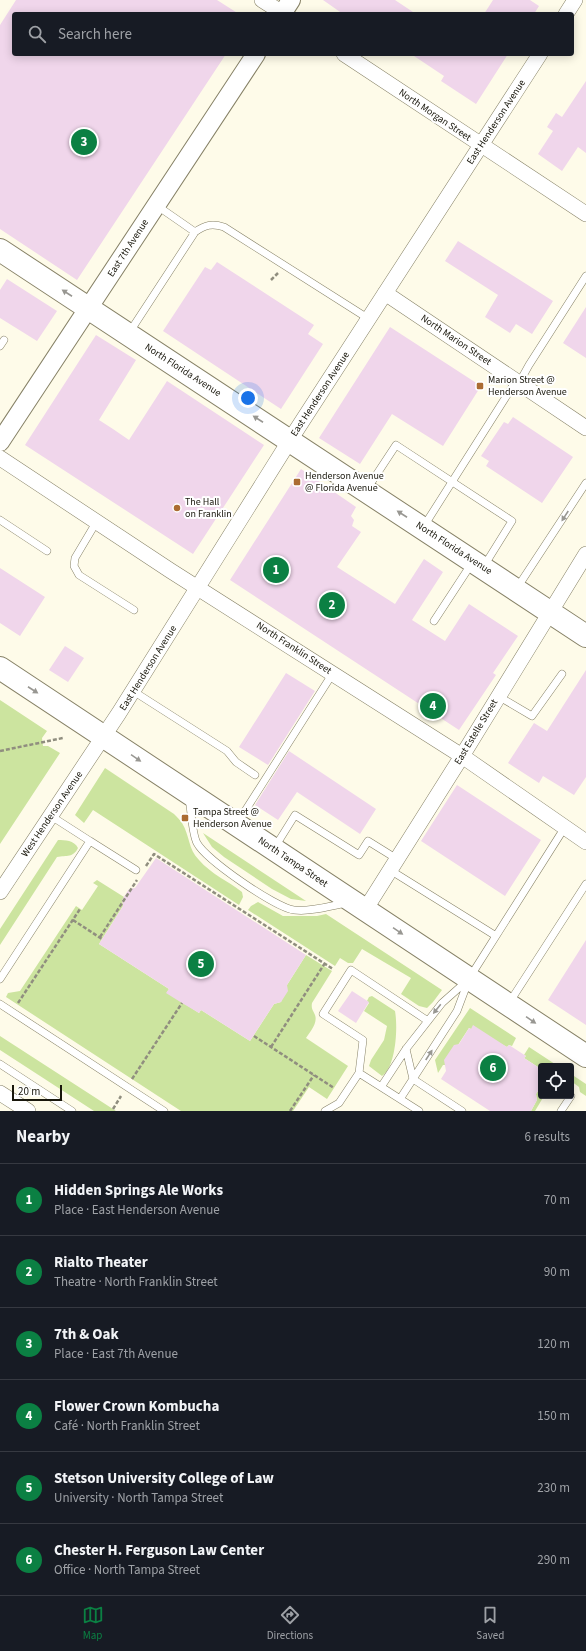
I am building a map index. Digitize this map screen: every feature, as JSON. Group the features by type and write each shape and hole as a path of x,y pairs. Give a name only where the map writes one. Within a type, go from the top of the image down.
{"main road":[{"name":"North Florida Avenue","path":"0,250 89,307 586,636"},
{"name":"North Tampa Street","path":"0,668 586,1056"}],"street":[{"path":"262,0 285,10"},
{"path":"567,12 575,0"},
{"name":"East 7th Avenue","path":"0,442 255,56"},
{"name":"North Morgan Street","path":"347,56 586,214"},
{"name":"East Henderson Avenue","path":"104,736 199,588 290,440 539,56"},
{"name":"North Marion Street","path":"385,293 586,428"},
{"name":"North Franklin Street","path":"0,458 199,588 462,756 585,840"},
{"name":"East Estelle Street","path":"359,906 394,864 586,554"},
{"name":"West Henderson Avenue","path":"0,892 104,736"},
{"path":"0,1093 28,1111"}],"lane":[{"path":"156,205 195,232"},
{"path":"128,333 195,232 204,226 215,224 224,226 369,319"},
{"path":"422,528 586,276"},
{"path":"366,490 396,445 512,521 434,621"},
{"path":"516,590 586,483"},
{"path":"0,520 47,551"},
{"path":"97,521 75,558 74,566 79,575 134,610"},
{"path":"236,824 333,674"},
{"path":"498,696 532,716 562,674"},
{"path":"133,691 227,751 236,762 255,775"},
{"path":"188,792 196,842 204,853 221,867 279,905 294,910 359,906"},
{"path":"274,849 295,815 359,855 368,840 394,864 496,936"},
{"path":"51,816 136,870"},
{"path":"400,1099 457,1011 469,979 565,827"},
{"path":"0,979 90,841"},
{"path":"507,1004 586,884"},
{"path":"325,1111 339,1103 359,1073 363,1040 322,1014 351,970 428,1020"},
{"path":"381,1087 406,1049 428,1020 442,1003 469,979"},
{"path":"0,1004 164,1111"},
{"path":"406,1049 413,1079 462,1111"},
{"path":"0,1064 72,1111"},
{"path":"359,1073 419,1111"},
{"path":"561,1111 569,1099"}],"path":[{"path":"0,751 63,738"},
{"path":"146,867 154,854 333,969"},
{"path":"73,920 101,938 137,879"},
{"path":"17,1004 80,909"},
{"path":"271,1047 324,963"},
{"path":"132,1079 182,1002"},
{"path":"254,1036 334,1088"},
{"path":"290,1111 314,1075"},
{"path":"113,1109 121,1096"}],"green space":[{"path":"0,700 47,731 42,738 43,746 48,746 60,753 0,844"},
{"path":"105,768 176,816 185,828 195,856 214,873 242,892 243,897 239,905 93,810 84,823 75,815"},
{"path":"203,833 306,901 291,899 272,889 224,857 212,847"},
{"path":"58,840 72,842 78,848 72,855 57,857 0,945 0,929"},
{"path":"97,880 124,897 123,906 99,944 169,989 167,992 199,1013 201,1010 250,1041 274,1004 281,1002 287,985 306,955 332,971 312,1003 312,1008 316,1018 313,1027 306,1038 348,1066 327,1099 309,1087 293,1111 181,1111 6,997 8,993 20,991 76,906 82,910 98,886 93,883"},
{"path":"258,902 283,916 317,916 326,914 442,990 427,1008 419,1006 401,994 411,978 362,949 353,963 348,963 340,958 335,966 248,910 251,906"},
{"path":"372,996 395,1011 396,1018 396,1036 393,1056 387,1071 382,1076 369,1066 371,1060 384,1040 387,1026 364,1011 369,1003 367,1001 369,997"},
{"path":"470,1008 516,1038 512,1046 509,1045 507,1047 469,1028 445,1065 443,1065 438,1073 435,1060"},
{"path":"0,1036 116,1111 94,1111 0,1050"},
{"path":"529,1047 553,1063 538,1063 538,1067 524,1058 526,1056 524,1055"},
{"path":"574,1076 586,1084 586,1096 580,1092 579,1087 574,1083"},
{"path":"538,1091 538,1099 542,1099 535,1111 531,1111 537,1100 536,1094"}],"building":[{"path":"16,0 217,0 236,12 12,12 12,56 225,56 77,280 0,229 0,25"},
{"path":"323,0 395,0 413,12 340,12"},
{"path":"493,0 530,0 539,6 535,12 485,12"},
{"path":"414,56 507,56 476,104 441,81 444,76"},
{"path":"586,81 586,153 578,147 562,171 538,154 553,131 547,127 556,113 562,117"},
{"path":"458,241 553,301 532,334 516,324 510,333 485,317 498,295 445,261"},
{"path":"217,262 314,325 308,334 323,344 281,409 163,331 205,267 211,270"},
{"path":"7,279 57,311 37,341 0,318 0,290"},
{"path":"586,307 586,358 563,343"},
{"path":"390,327 481,386 443,446 392,414 360,464 319,438"},
{"path":"96,335 136,360 99,420 129,440 167,381 264,445 193,554 25,445"},
{"path":"513,417 573,457 542,503 486,466 489,461 481,456 504,422 508,424"},
{"path":"301,469 356,507 351,516 354,520 352,526 361,532 337,567 395,604 424,559 443,572 412,620 445,641 469,604 518,636 493,673 496,675 459,730 230,580"},
{"path":"0,568 45,597 20,636 0,623"},
{"path":"65,646 84,658 68,682 49,670"},
{"path":"586,670 586,777 574,795 543,776 539,783 508,763 534,723 547,731"},
{"path":"286,673 315,691 268,765 239,747"},
{"path":"289,751 376,809 360,834 297,792 278,820 255,805"},
{"path":"457,785 541,840 505,896 421,841"},
{"path":"156,858 306,955 287,985 288,991 281,1002 274,1004 250,1041 201,1010 199,1013 166,993 169,989 99,944 123,906 122,900 129,889 135,888"},
{"path":"586,940 586,1025 548,1000"},
{"path":"352,991 369,1002 356,1023 338,1011"},
{"path":"473,1025 507,1047 509,1045 526,1056 524,1058 538,1067 537,1100 531,1111 490,1111 441,1079 446,1071 444,1060 454,1045 459,1044 469,1028 471,1029"}],"place":[{"name":"7th & Oak","path":"84,142"},
{"name":"Marion Street @ Henderson Avenue","path":"480,386"},
{"name":"Henderson Avenue @ Florida Avenue","path":"297,482"},
{"name":"The Hall on Franklin","path":"177,508"},
{"name":"Hidden Springs Ale Works","path":"276,570"},
{"name":"Rialto Theater","path":"332,605"},
{"name":"Flower Crown Kombucha","path":"433,706"},
{"name":"Tampa Street @ Henderson Avenue","path":"185,818"},
{"name":"Stetson University College of Law","path":"201,964"},
{"name":"Chester H. Ferguson Law Center","path":"493,1068"}]}
